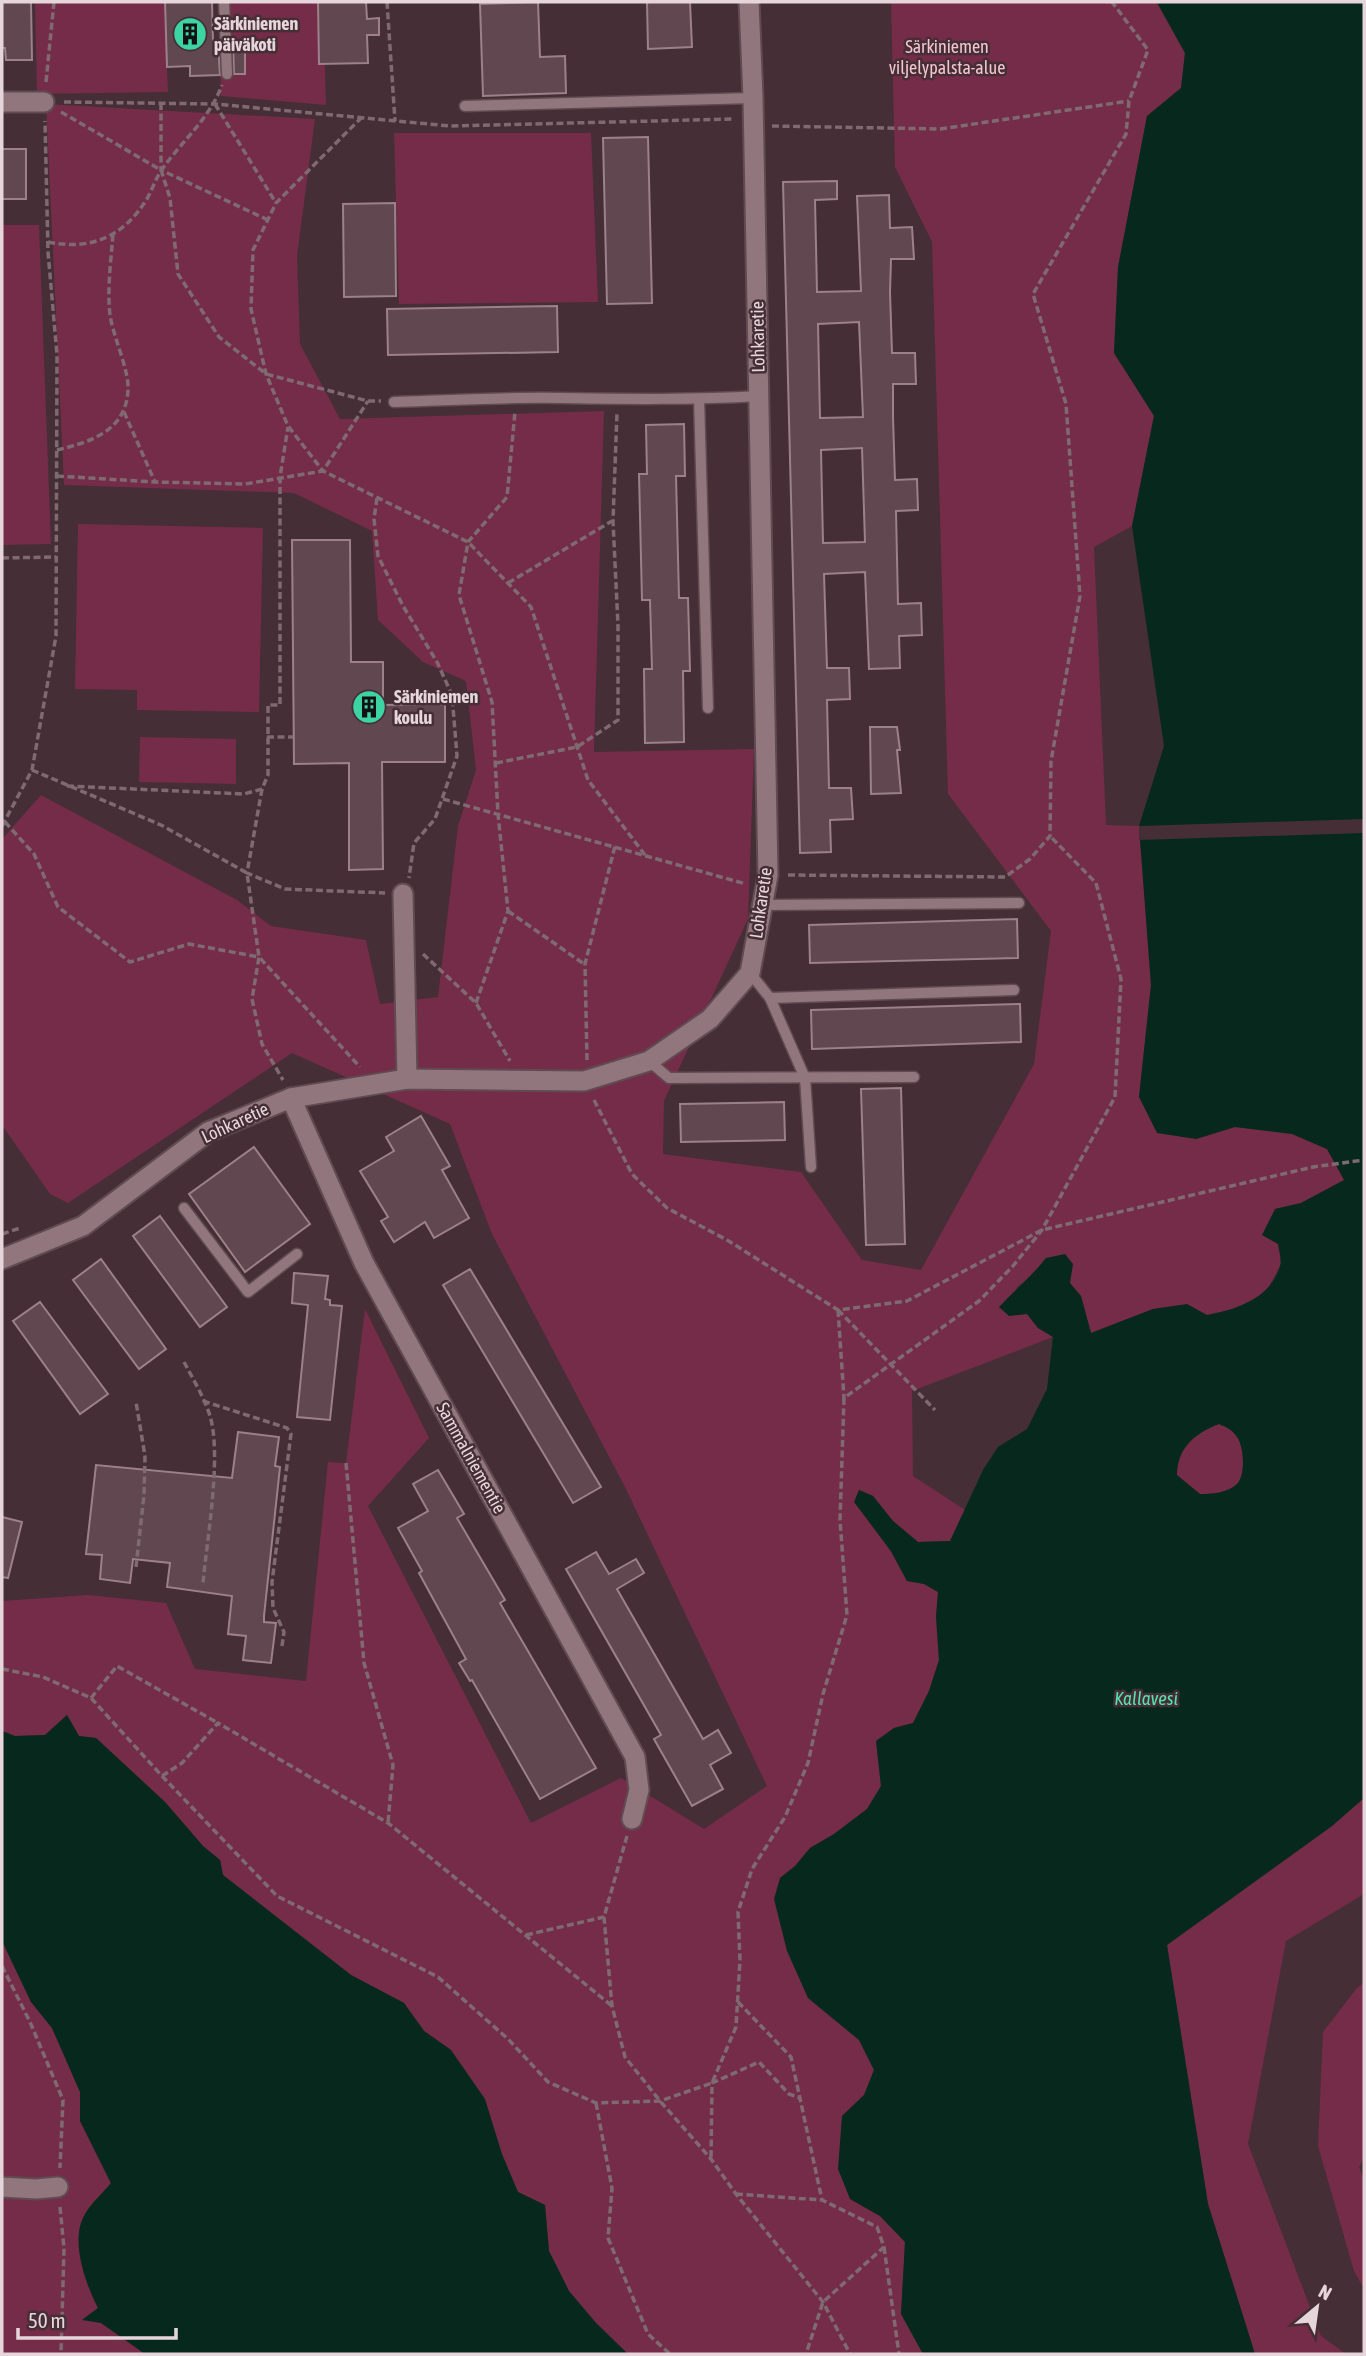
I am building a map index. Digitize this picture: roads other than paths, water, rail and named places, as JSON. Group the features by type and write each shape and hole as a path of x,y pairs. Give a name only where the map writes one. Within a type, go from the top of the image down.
{"street":[{"name":"Lohkaretie","path":"2,1259 83,1226 208,1132 291,1098 407,1079 584,1082 649,1061 710,1019 750,973 762,905 759,396 749,2"},
{"path":"2,102 44,102"},
{"path":"403,894 407,1079"},
{"name":"Sammalniementie","path":"291,1098 364,1263 635,1757 639,1790 632,1819"},
{"path":"2,2187 58,2188"}],"lane":[{"path":"224,2 227,74"},
{"path":"465,106 753,98"},
{"path":"394,402 516,399 617,401 759,396"},
{"path":"699,399 708,708"},
{"path":"762,905 1019,903"},
{"path":"750,973 770,999 805,1078 811,1167"},
{"path":"770,999 1014,990"},
{"path":"649,1061 669,1077 914,1077"},
{"path":"184,1208 248,1292 297,1254"}],"water":[{"name":"Kallavesi","path":"1157,2 1364,2 1364,1798 1332,1826 1167,1945 1208,2204 1255,2354 923,2354 901,2314 905,2242 880,2216 850,2199 838,2169 842,2116 864,2095 874,2070 859,2040 808,1998 787,1951 774,1899 780,1878 795,1866 810,1848 867,1809 881,1786 876,1741 894,1728 913,1723 929,1691 939,1660 936,1617 938,1592 924,1584 907,1581 891,1551 854,1502 859,1490 873,1496 893,1521 918,1542 950,1541 983,1470 998,1447 1027,1429 1047,1389 1053,1337 1038,1328 1027,1314 1009,1316 999,1307 1046,1258 1065,1254 1073,1264 1070,1283 1081,1296 1091,1333 1153,1309 1187,1304 1207,1315 1218,1313 1251,1301 1269,1287 1275,1277 1281,1264 1278,1244 1262,1235 1275,1209 1301,1203 1344,1180 1327,1149 1292,1134 1235,1127 1196,1139 1157,1133 1139,1097 1151,985 1139,826 1164,746 1132,526 1154,416 1114,353 1118,267 1147,116 1181,88 1185,53","holes":["1219,1424 1233,1432 1239,1441 1243,1460 1242,1474 1237,1484 1229,1489 1200,1494 1177,1475 1180,1457 1195,1437"]},
{"path":"67,1715 79,1736 96,1738 165,1802 203,1846 220,1860 223,1875 351,1975 404,2003 424,2031 451,2050 485,2099 502,2154 518,2192 545,2205 549,2251 569,2291 596,2323 628,2354 145,2354 101,2323 82,2320 98,2308 79,2251 80,2228 89,2209 111,2183 80,2121 80,2092 52,2028 31,2002 2,1941 2,1731 15,1736 45,1735"}],"place":[{"name":"Särkiniemen päiväkoti","path":"190,34"},
{"name":"Särkiniemen koulu","path":"369,707"}],"park label":[{"name":"Särkiniemen viljelypalsta-alue","path":"947,57"}]}
